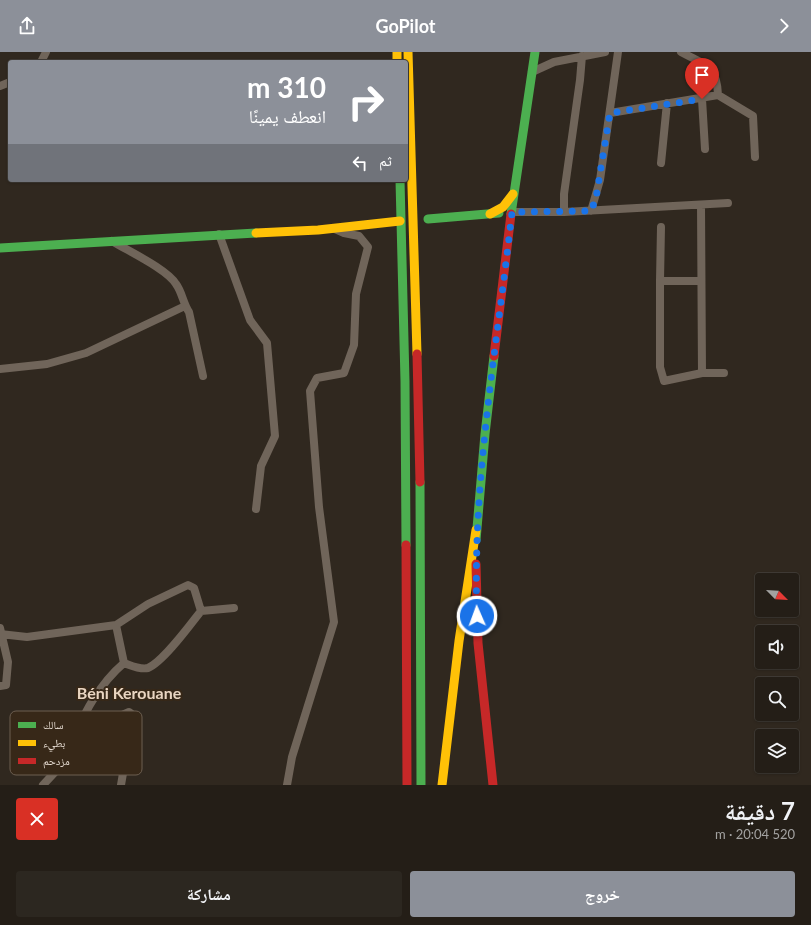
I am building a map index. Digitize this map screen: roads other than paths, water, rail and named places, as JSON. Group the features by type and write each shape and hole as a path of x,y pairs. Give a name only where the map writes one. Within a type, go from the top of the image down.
{"main road":[{"path":"408,52 420,458 421,785"},
{"path":"442,785 459,641 476,530 485,434 514,190 535,52"},
{"path":"400,182 405,388 407,785"},
{"path":"490,214 503,207 510,199 514,190"},
{"path":"428,219 512,212"},
{"path":"490,214 498,217 505,223 509,236"},
{"path":"0,248 111,240 335,228 400,221"},
{"path":"476,530 478,643 493,785"}],"street":[{"path":"532,72 554,62 605,52"},
{"path":"591,211 598,186 618,52"},
{"path":"681,52 693,56 712,69 717,78 718,95"},
{"path":"564,212 564,194 582,56"},
{"path":"610,113 702,99 718,95 753,116 755,157"},
{"path":"702,99 705,149"},
{"path":"661,163 667,104"},
{"path":"512,212 591,211 728,203"},
{"path":"701,204 702,373"},
{"path":"661,227 660,367 664,381 702,373 724,373"},
{"path":"287,785 292,757 334,622 319,507 310,391 317,378 344,373 354,345 356,294 368,247 359,236 344,233 335,228"},
{"path":"218,234 250,320 267,343 275,436 261,466 256,509"},
{"path":"111,240 168,275 177,284 185,306 189,312 203,376"},
{"path":"660,281 701,281"},
{"path":"0,369 47,364 86,353 185,306"},
{"path":"0,686 6,685 8,662 1,632 26,637 116,625 148,604 188,585 194,588 201,612"},
{"path":"124,663 135,667 147,668 160,660 201,612 234,608"},
{"path":"116,625 124,663"},
{"path":"88,711 114,671 124,663"},
{"path":"43,785 52,775"}],"district":[{"name":"Béni Kerouane","path":"129,692"}]}
